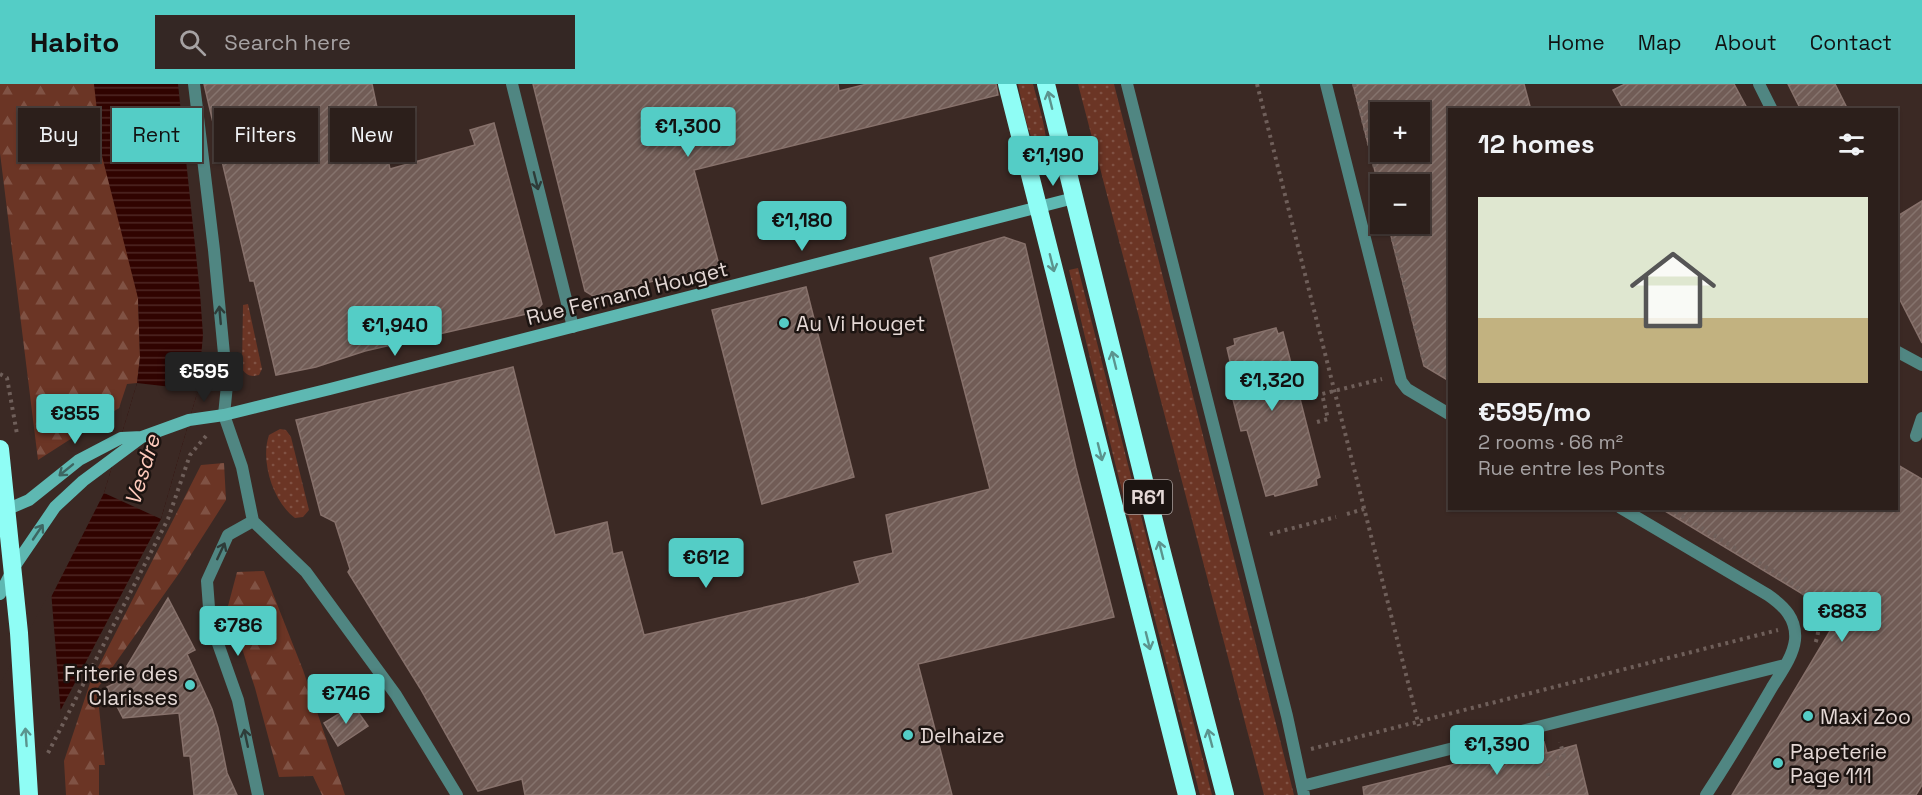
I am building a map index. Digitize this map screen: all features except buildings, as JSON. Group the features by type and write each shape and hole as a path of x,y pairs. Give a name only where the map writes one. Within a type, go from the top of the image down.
{"highway":[{"name":"R61","path":"1007,84 1187,795"},
{"name":"R61","path":"1046,84 1159,541 1225,795"},
{"path":"0,449 19,633 29,795"}],"street":[{"path":"194,84 227,385 224,415 242,467 253,521 306,572 396,695 457,795"},
{"path":"512,84 573,327"},
{"path":"1127,84 1296,753 1303,791 1785,665"},
{"path":"1326,84 1401,381 1407,389 1448,413"},
{"path":"1760,84 1771,108"},
{"name":"Rue Fernand Houget","path":"142,437 189,420 224,415 1074,198"},
{"path":"1898,352 1922,365"},
{"path":"1916,436 1922,418"},
{"path":"0,512 29,500 80,460 121,438 142,437"},
{"path":"0,594 14,567 55,507 142,437"},
{"path":"1624,510 1768,595 1788,612 1794,626 1795,639 1785,665 1706,795"},
{"path":"253,521 228,535 207,580 210,621 238,700 258,795"}],"path":[{"path":"1257,84 1418,723"},
{"path":"1354,84 1376,174"},
{"path":"1360,134 1366,133"},
{"path":"1392,234 1424,362 1448,376"},
{"path":"1419,369 1427,363"},
{"path":"1317,422 1328,420 1322,394 1388,378"},
{"path":"46,758 168,519 190,455 224,415"},
{"path":"1347,514 1364,509"},
{"path":"1672,510 1794,584 1810,599 1819,618 1818,635 1812,652"},
{"path":"1270,534 1335,517"},
{"path":"1296,753 1794,626"},
{"path":"1549,760 1564,756 1560,742"},
{"path":"1546,746 1541,747 1549,778"}],"green space":[{"path":"0,84 94,84 99,108 18,108 18,162 100,162 100,113 138,298 140,357 137,383 127,384 119,408 38,460 0,153"},
{"path":"1018,84 1033,84 1045,132 1044,157 1030,134"},
{"path":"1078,84 1114,84 1294,795 1264,795"},
{"path":"1078,268 1212,795 1200,795 1115,463 1069,270"},
{"path":"248,304 262,369 259,375 254,376 247,375 242,369 243,305"},
{"path":"280,429 286,430 291,437 309,510 303,517 295,518 287,511 280,502 270,480 266,457 267,445 269,435"},
{"path":"224,463 226,500 180,572 97,689 105,765 99,765 99,795 66,795 64,761 90,683 201,465"},
{"path":"264,571 303,670 345,795 322,795 313,776 279,777 255,688 228,606 237,572"}],"water":[{"name":"Vesdre","path":"94,84 178,84 181,108 112,108 112,162 186,162 203,335 198,390 161,519 16,795 0,795 44,611 104,493 137,383 140,357 138,298 102,156 100,108 97,108"}],"pier":[{"path":"137,383 198,390 161,519 104,493"},
{"path":"51,590 61,715 19,795 0,795 0,684"}],"place":[{"name":"Au Vi Houget","path":"784,323"},
{"name":"Friterie des Clarisses","path":"190,685"},
{"name":"Maxi Zoo","path":"1808,716"},
{"name":"Delhaize","path":"908,735"},
{"name":"Papeterie Page 111","path":"1778,763"}]}
